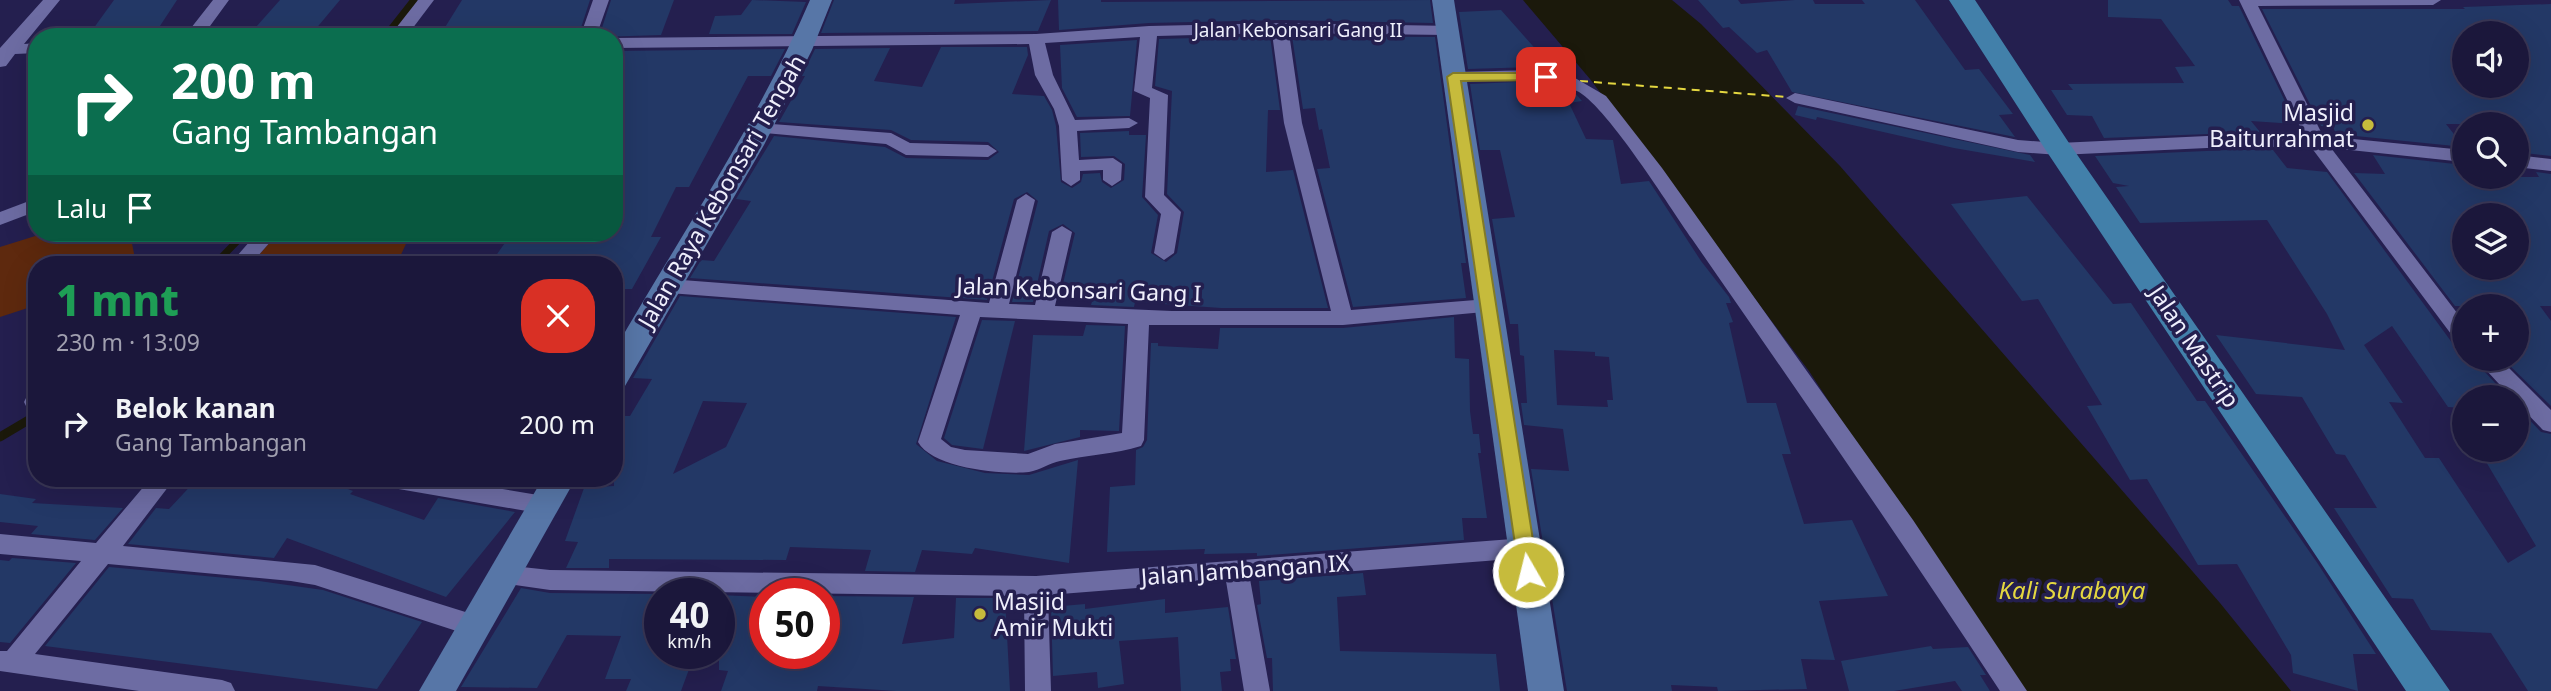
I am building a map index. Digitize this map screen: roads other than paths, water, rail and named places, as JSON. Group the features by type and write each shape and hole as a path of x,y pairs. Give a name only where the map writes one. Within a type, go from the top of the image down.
{"main road":[{"name":"Jalan Raya Kebonsari Tengah","path":"623,360 669,286 759,128 805,42 821,0"},
{"path":"1443,0 1546,691"},
{"name":"Jalan Mastrip","path":"1962,0 2059,149 2429,691"},
{"path":"437,691 552,491"}],"street":[{"path":"4,56 52,0"},
{"path":"199,28 221,0"},
{"path":"404,28 426,0"},
{"path":"591,28 601,0"},
{"path":"2433,0 2247,0 2316,141 2452,321"},
{"path":"1280,28 1293,123 1343,318"},
{"name":"Jalan Kebonsari Gang II","path":"623,43 1036,39 1149,31 1280,28 1447,30"},
{"path":"1149,31 1143,91 1159,95 1154,197 1171,212 1164,253"},
{"path":"1036,39 1044,75 1061,106 1068,126 1066,169 1113,164 1112,180"},
{"path":"4,56 28,50"},
{"path":"1453,77 1568,80 1590,90 1600,100 1655,172 1905,527 2014,691"},
{"path":"1795,98 2018,146 2059,149 2228,141 2316,141 2452,155"},
{"path":"1068,126 1129,123"},
{"path":"759,128 891,139 906,149 988,151"},
{"path":"2529,162 2551,165"},
{"path":"997,312 1026,200"},
{"path":"0,219 28,208"},
{"path":"1044,314 1062,232"},
{"path":"247,256 260,242"},
{"name":"Jalan Kebonsari Gang I","path":"669,286 997,312 1139,317 1343,318 1488,306"},
{"path":"972,310 929,442 944,454 965,459 1029,463 1055,453 1133,440 1139,317"},
{"path":"2499,371 2551,424"},
{"path":"7,662 156,487"},
{"path":"501,487 552,491"},
{"path":"0,544 102,551 316,575 475,626"},
{"name":"Jalan Jambangan IX","path":"504,575 550,580 1036,586 1525,548"},
{"path":"1236,569 1256,691"},
{"path":"1036,586 1038,691"},
{"path":"7,662 222,691"}],"water":[{"name":"Kali Surabaya","path":"1523,0 1672,0 1701,24 1840,166 2220,603 2291,691 2018,691 1809,371 1590,79"}],"waterway":[{"path":"392,28 414,0"},
{"path":"223,256 236,242"},
{"path":"0,437 28,420"}],"place":[{"name":"Masjid Baiturrahmat","path":"2368,125"},
{"name":"Masjid Amir Mukti","path":"980,614"}]}
